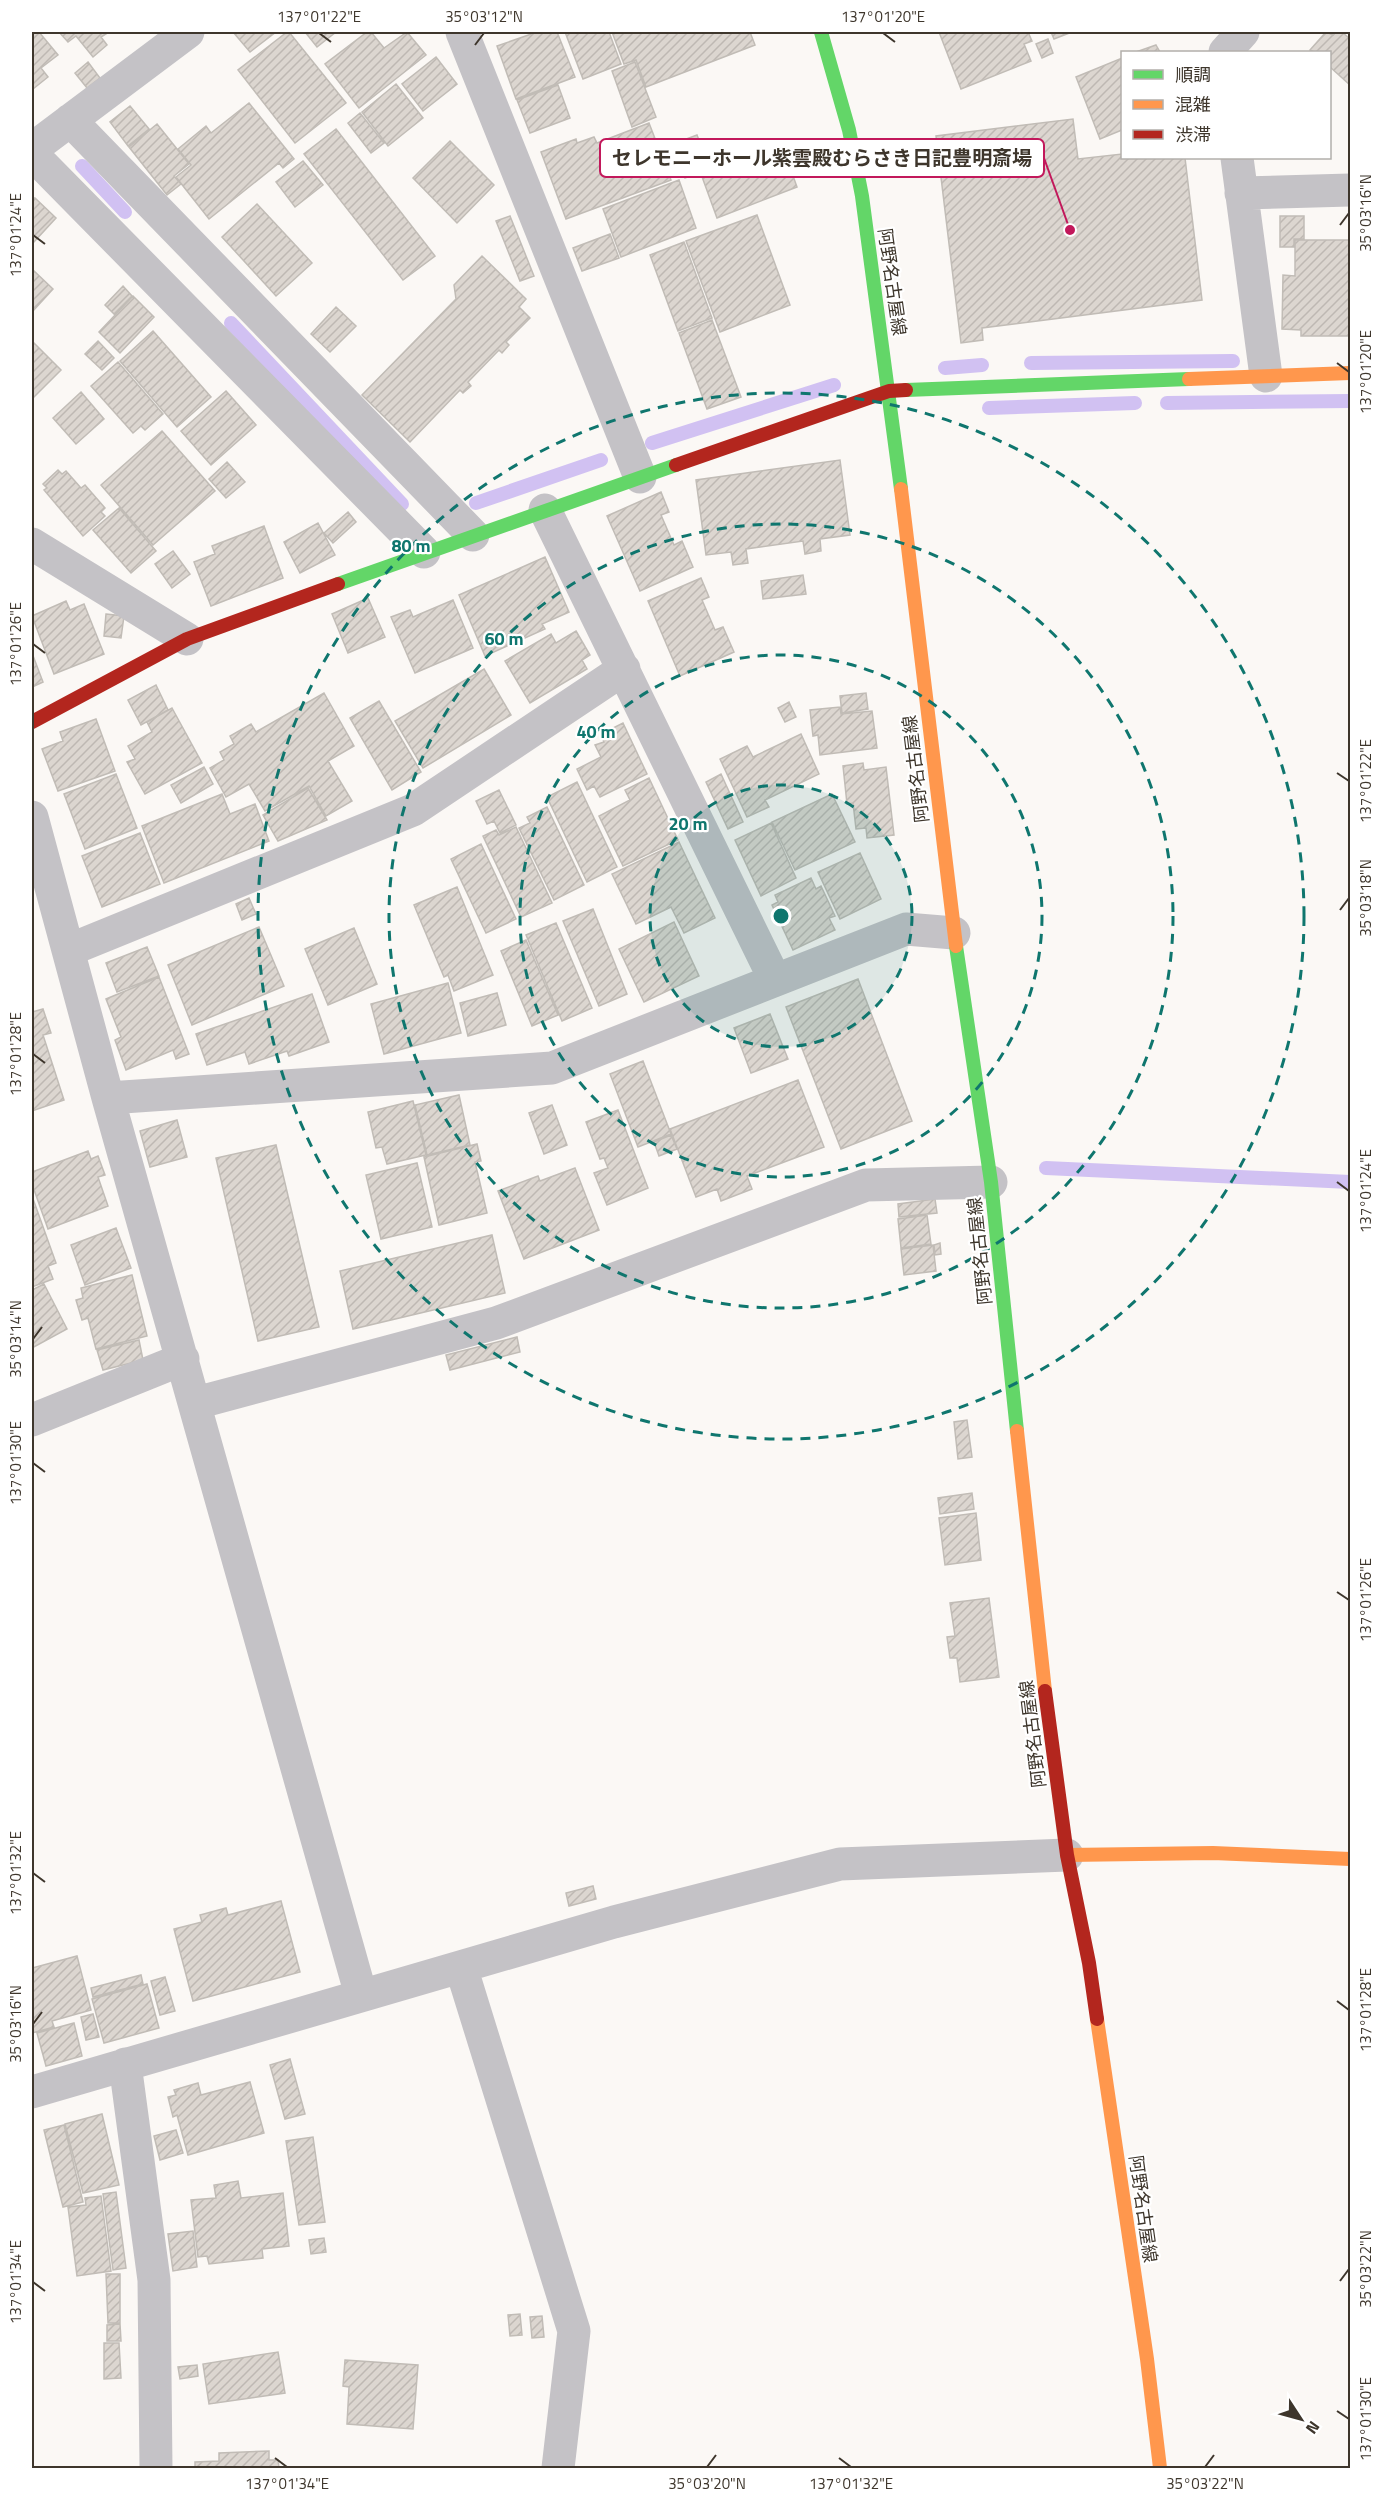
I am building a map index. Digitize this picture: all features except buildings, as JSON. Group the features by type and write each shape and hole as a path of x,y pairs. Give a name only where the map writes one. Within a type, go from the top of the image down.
{"main road":[{"name":"阿野名古屋線","path":"821,32 849,130 862,195 954,933 991,1182 1049,1726 1067,1854 1089,1963 1147,2359 1160,2469"},
{"path":"32,722 187,639 472,535 888,391 1350,373"},
{"path":"1067,1854 1213,1853 1350,1859"}],"street":[{"path":"188,32 70,120 32,152 424,552"},
{"path":"462,32 640,477"},
{"path":"1215,32 1224,51"},
{"path":"1225,51 1243,32"},
{"path":"70,120 472,535"},
{"path":"1237,159 1266,376"},
{"path":"1241,193 1350,190"},
{"path":"545,510 776,980"},
{"path":"32,544 187,639"},
{"path":"69,950 413,810 624,669"},
{"path":"32,817 108,1098 196,1403 361,1995"},
{"path":"108,1098 552,1068 906,929 954,933"},
{"path":"196,1403 496,1323 866,1185 991,1182"},
{"path":"32,1420 183,1359"},
{"path":"32,2092 614,1922 840,1864 1067,1854"},
{"path":"461,1966 574,2331 558,2469"},
{"path":"125,2064 154,2280 156,2469"}],"waterway":[{"path":"82,166 125,212"},
{"path":"231,323 402,504"},
{"path":"1031,363 1233,361"},
{"path":"945,368 982,365"},
{"path":"652,443 834,385"},
{"path":"1167,403 1350,401"},
{"path":"989,408 1135,403"},
{"path":"476,503 601,460"},
{"path":"1046,1168 1350,1182"}],"traffic: fast":[{"path":"821,32 849,130 862,196 901,489"},
{"path":"906,390 1189,379"},
{"path":"338,584 676,465"},
{"path":"956,946 991,1182 1017,1431"}],"traffic: slow":[{"path":"1189,379 1350,373"},
{"path":"901,489 956,946"},
{"path":"1017,1431 1045,1691"},
{"path":"1067,1855 1213,1853 1350,1859"},
{"path":"1097,2019 1147,2359 1160,2468"}],"traffic: jam":[{"path":"676,465 889,391 906,390"},
{"path":"32,722 187,639 338,584"},
{"path":"1045,1691 1067,1855 1089,1963 1097,2019"}],"place":[{"name":"セレモニーホール紫雲殿むらさき日記豊明斎場","path":"1070,230"}]}
